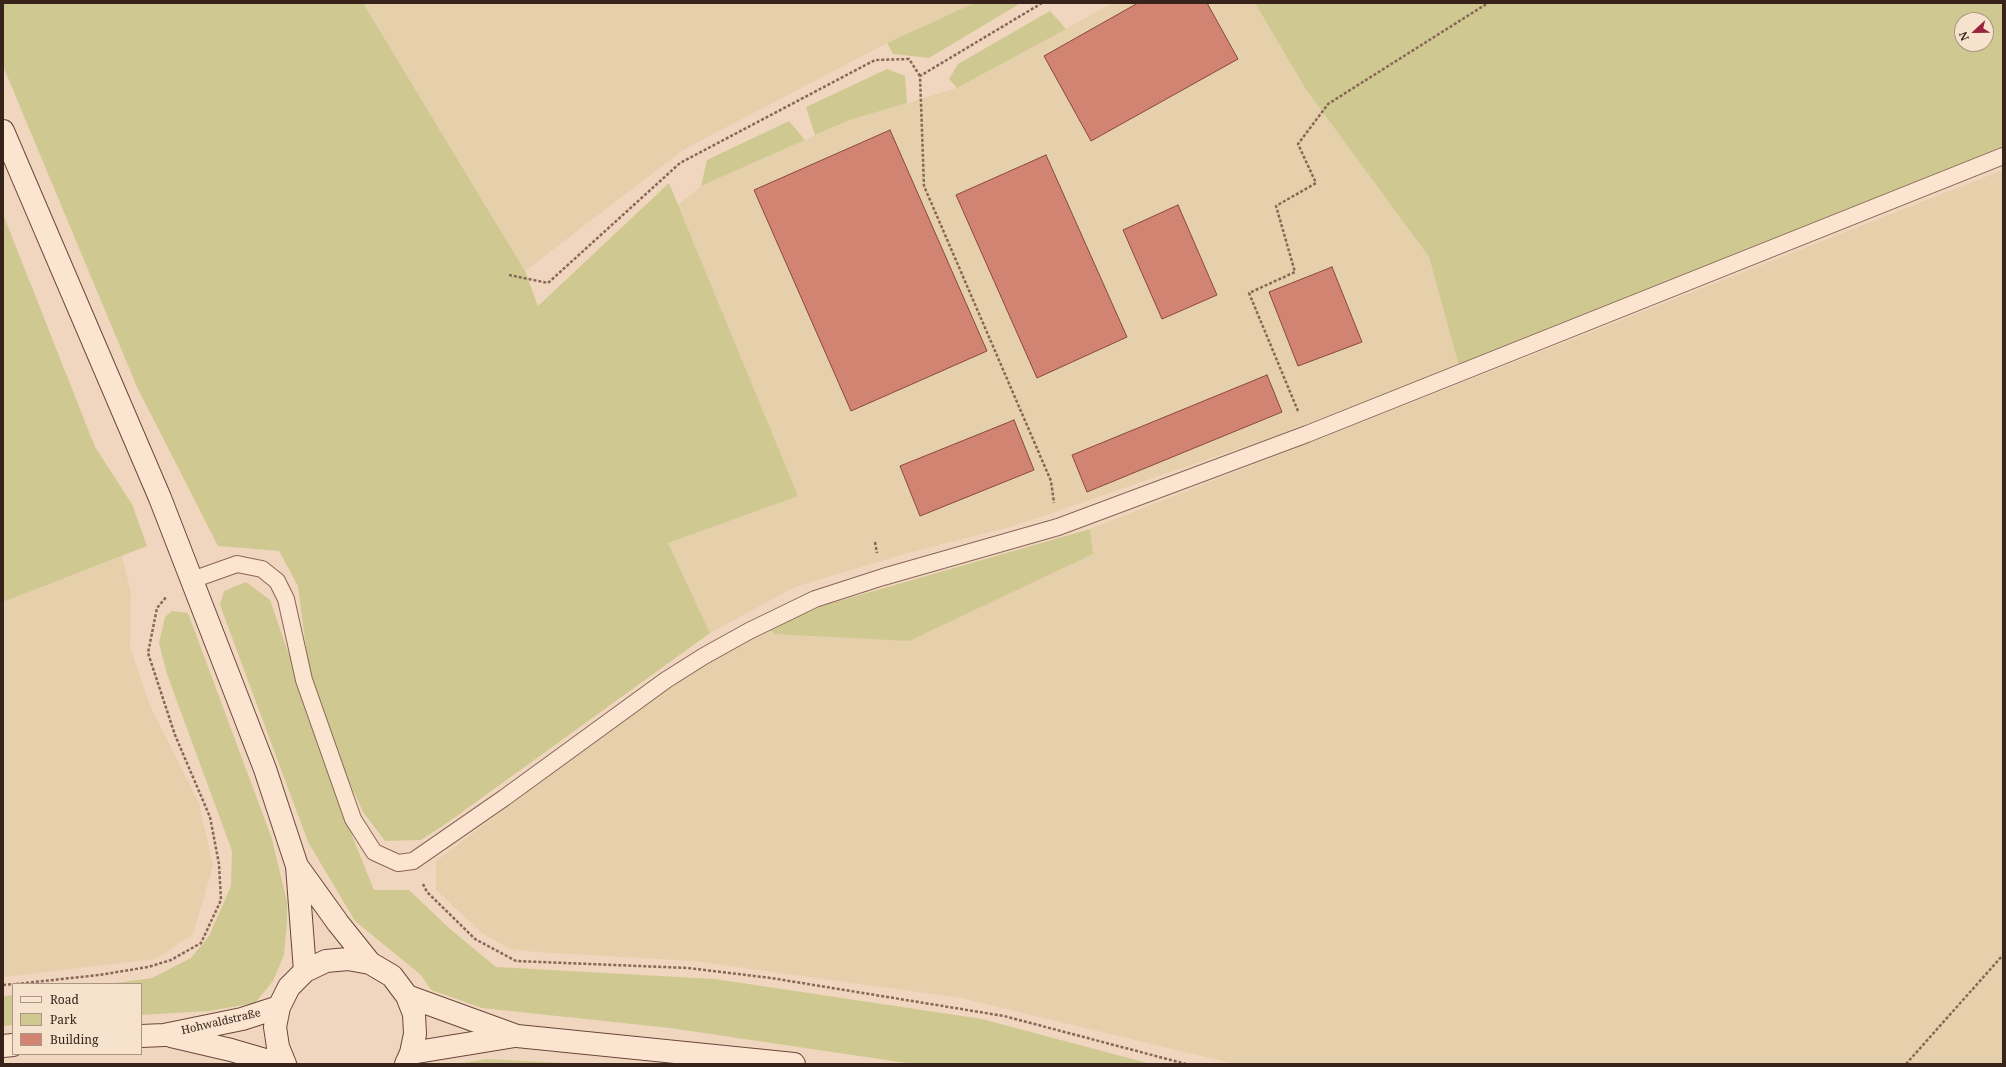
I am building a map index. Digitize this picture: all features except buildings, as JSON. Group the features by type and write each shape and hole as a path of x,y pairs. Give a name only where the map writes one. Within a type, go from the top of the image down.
{"street":[{"path":"3,131 160,498 265,770 297,866 305,971"},
{"path":"297,866 338,923 370,963"},
{"path":"285,1064 278,1047 275,1027 278,1007 289,987 305,971 326,961 348,959 370,963 392,976 407,996 414,1014 415,1034 408,1058 517,1036"},
{"path":"407,996 517,1036 794,1064"},
{"name":"Hohwaldstraße","path":"142,1036 164,1035 242,1019 278,1007"},
{"name":"Hohwaldstraße","path":"164,1035 231,1050 279,1064"}],"lane":[{"path":"192,580 237,564 262,569 277,581 286,599 304,680 353,819 374,852 398,863 413,861 504,798 666,680 743,635 815,598 1073,521 1307,434 2003,156"}],"path":[{"path":"920,76 1042,3"},
{"path":"1297,409 1249,293 1295,272 1276,206 1316,183 1298,144 1328,104 1488,3"},
{"path":"509,275 548,283 680,163 875,60 908,59 920,76 924,186 1051,481"},
{"path":"23,983 113,973 148,967 171,960 201,943 221,900 219,864 210,817 175,735 148,653 157,608 171,591 192,580"},
{"path":"413,861 427,892 475,939 516,961 688,968 771,978 1004,1016 1186,1064"},
{"path":"1906,1064 2003,955"}],"shaded area":[{"path":"363,3 974,3 887,43 683,150 525,271"},
{"path":"1113,3 1255,3 1305,88 1429,257 1459,366 1269,438 1014,526 908,553 795,587 710,633 668,543 797,495 678,205 701,186 850,120 957,88"},
{"path":"2003,170 2003,1064 1234,1064 961,998 693,961 535,952 511,949 483,934 436,890 436,861 683,675 769,628 1092,554 1090,529"},
{"path":"122,556 131,593 130,647 151,708 199,803 213,866 193,934 156,959 3,977 3,602"}],"green space":[{"path":"3,3 363,3 525,271 538,306 669,183 798,496 668,543 710,633 447,823 421,840 385,841 363,812 334,749 308,664 298,586 279,551 218,546 137,387 3,66"},
{"path":"974,3 1021,3 929,58 893,54 887,43"},
{"path":"1255,3 2003,3 2003,149 1459,366 1429,257 1305,88"},
{"path":"1050,11 1066,29 957,88 949,79 958,64"},
{"path":"887,69 905,76 907,103 850,120 815,135 806,107"},
{"path":"789,121 805,140 701,186 707,160"},
{"path":"3,214 95,447 132,504 147,546 3,602"},
{"path":"1090,529 1093,554 909,641 774,634 769,628 825,605"},
{"path":"246,582 270,600 351,833 374,890 409,890 450,929 496,967 715,979 982,1019 1151,1064 913,1064 670,1028 482,1008 431,990 421,975 355,921 308,842 220,605 224,591"},
{"path":"172,611 188,613 272,839 287,902 287,922 284,955 273,981 255,1003 209,1011 142,1015 142,983 115,983 152,978 191,958 209,936 231,886 232,851 167,674 159,643 165,617"},
{"path":"12,995 12,1025 3,1026 3,996"},
{"path":"487,1059 584,1064 456,1064"}]}
